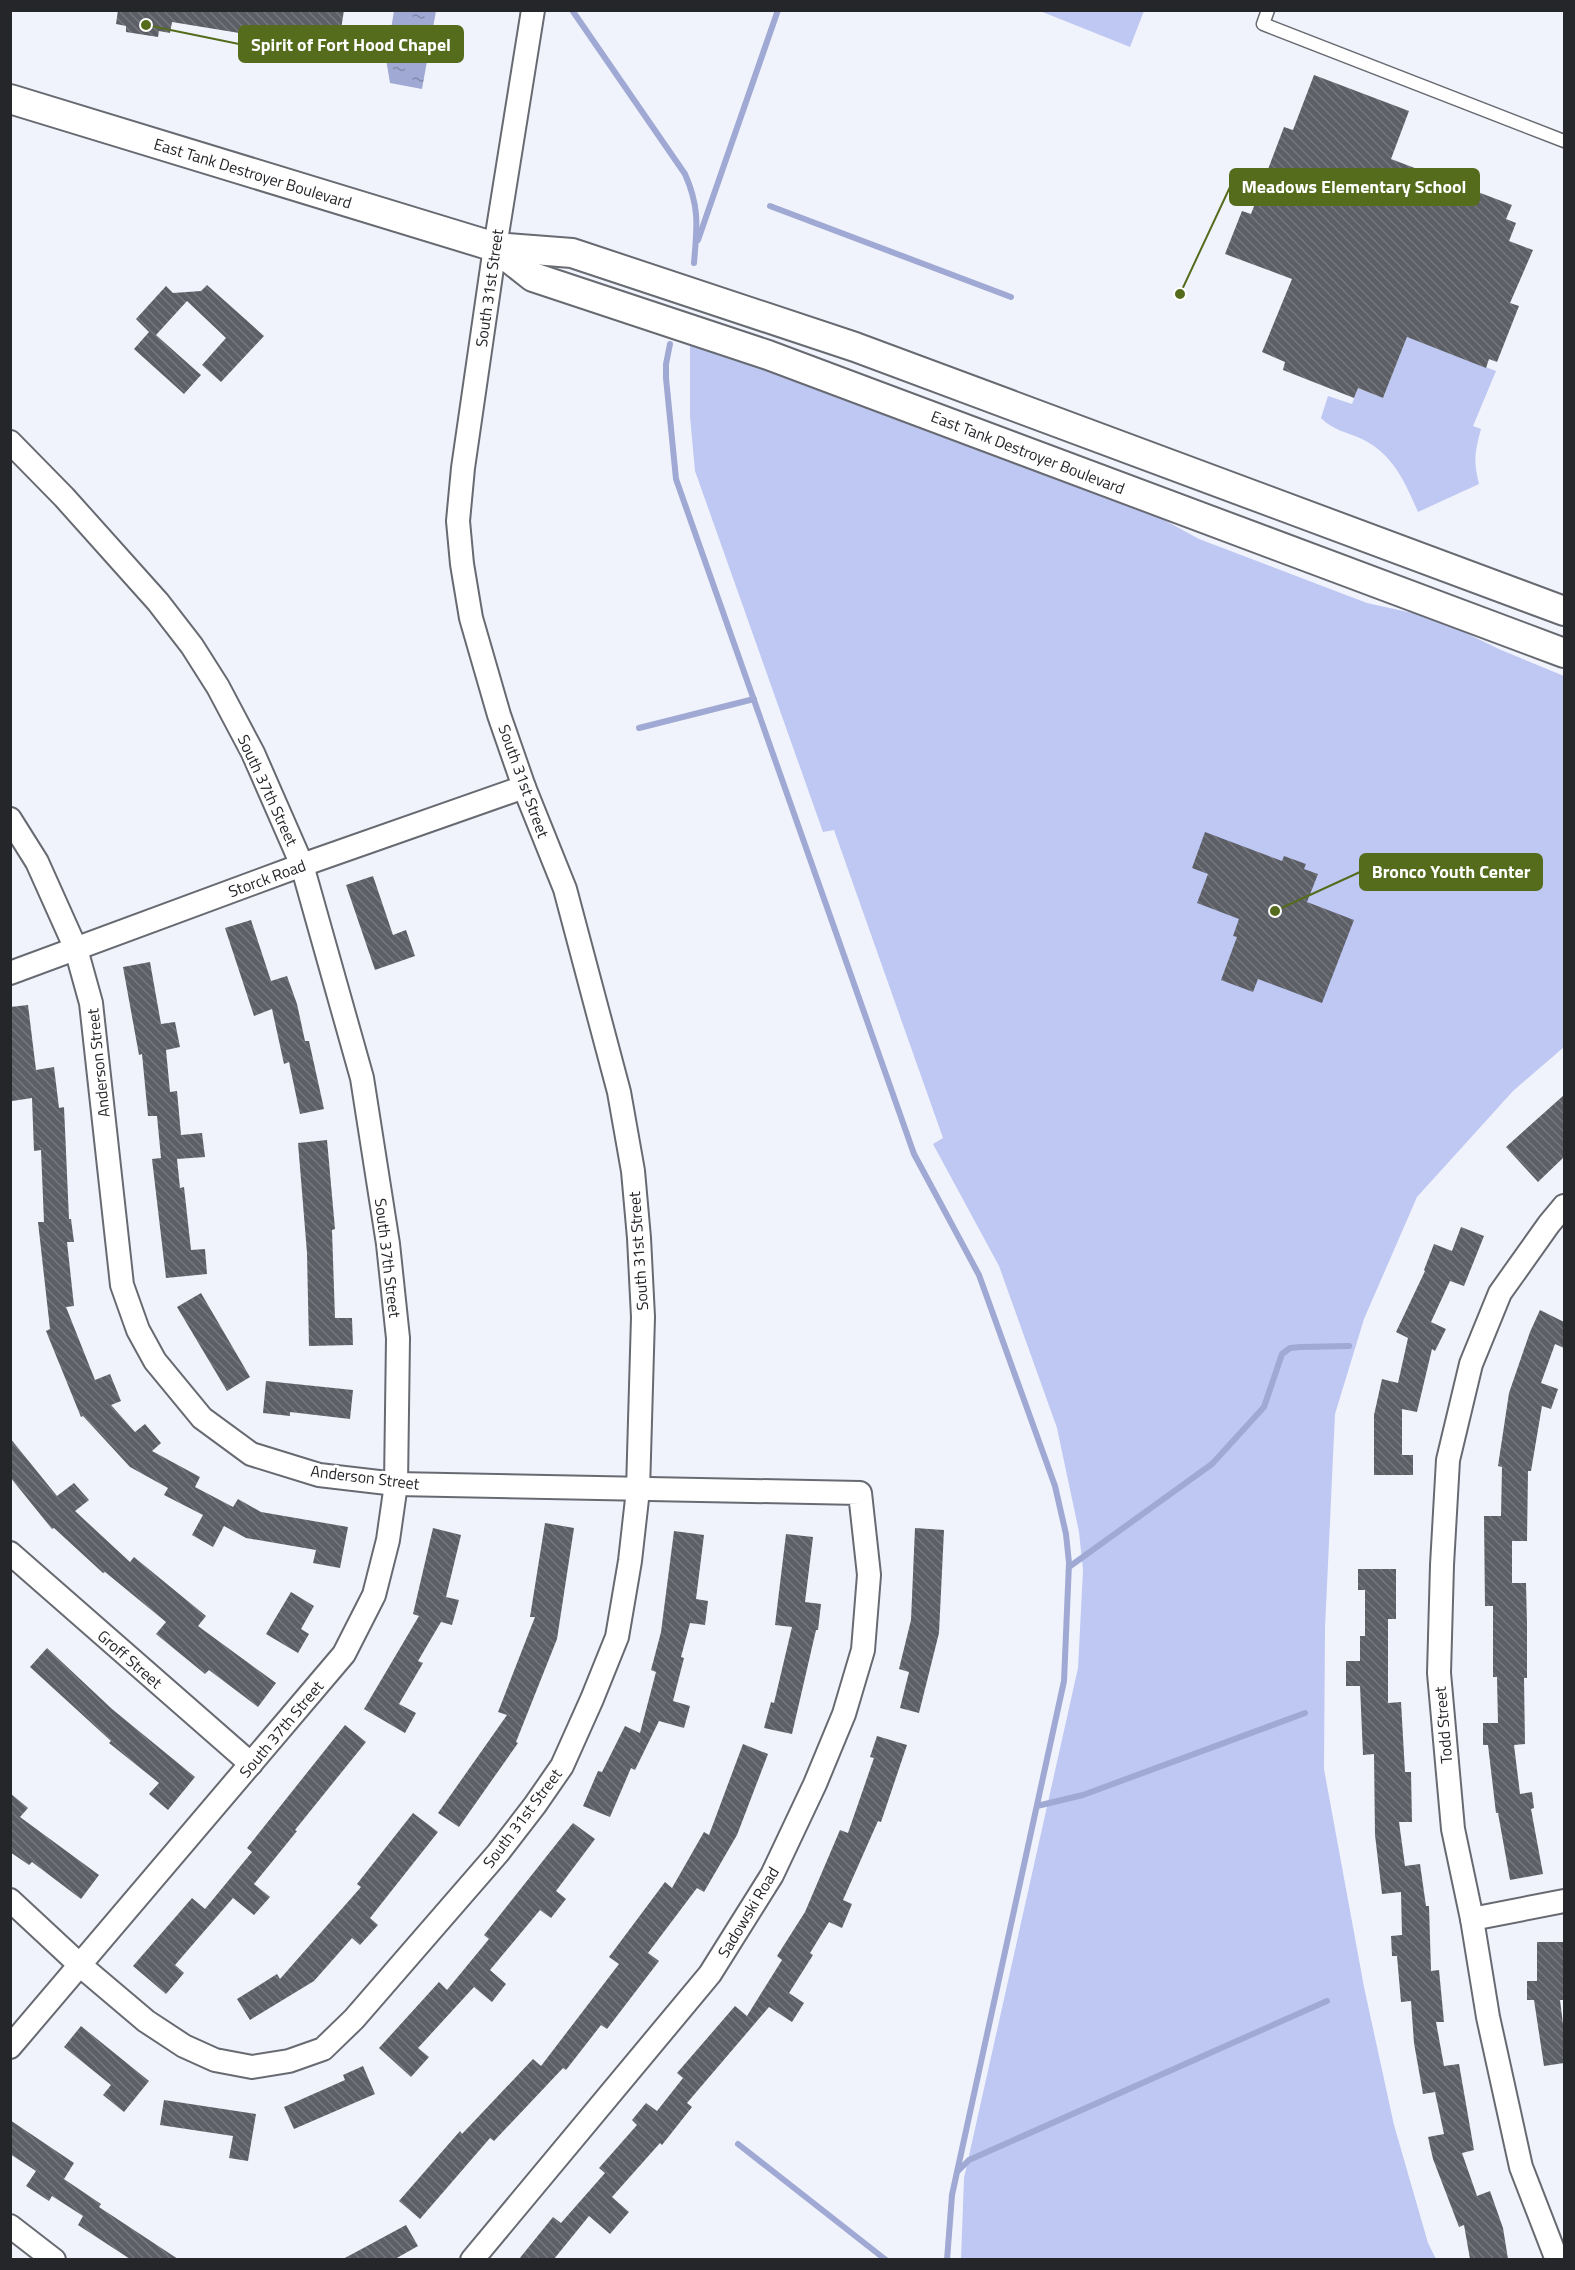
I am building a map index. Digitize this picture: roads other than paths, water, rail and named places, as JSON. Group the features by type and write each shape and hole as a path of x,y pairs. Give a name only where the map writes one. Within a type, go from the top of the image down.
{"street":[{"name":"South 31st Street","path":"10,1900 81,1966 146,2021 184,2046 215,2060 252,2067 289,2061 323,2049 354,2019 498,1853 562,1766 617,1637 639,1490 643,1317 633,1172 619,1092 565,889 524,787 471,618 458,521 495,247 533,10"},
{"name":"East Tank Destroyer Boulevard","path":"10,99 495,247 572,254 855,347 1564,611"},
{"name":"East Tank Destroyer Boulevard","path":"495,247 533,277 778,359 1564,653"},
{"name":"South 37th Street","path":"10,442 64,497 158,602 192,646 218,687 253,753 302,865 362,1078 388,1244 398,1338 396,1484 388,1540 374,1595 344,1654 10,2047"},
{"name":"Storck Road","path":"10,973 302,865 524,787"},
{"name":"Anderson Street","path":"10,819 37,862 76,949 91,1003 122,1285 138,1330 154,1361 202,1418 251,1454 319,1475 396,1484 860,1493"},
{"name":"Todd Street","path":"1557,2259 1521,2167 1488,2017 1472,1920 1453,1829 1439,1673 1448,1460 1471,1364 1500,1293 1564,1206"},
{"name":"Sadowski Road","path":"472,2259 710,1974 772,1875 815,1784 844,1714 863,1650 869,1575 860,1493"},
{"name":"Groff Street","path":"10,1553 251,1764"},
{"path":"1472,1920 1564,1901"},
{"path":"10,2226 54,2259"}],"lane":[{"path":"1268,10 1263,24 1564,141"}],"water":[{"path":"394,11 436,11 422,89 390,83 386,59"}],"waterway":[{"path":"572,10 685,174 695,208 694,263"},
{"path":"698,240 778,10"},
{"path":"770,206 1011,297"},
{"path":"670,344 666,378 676,479 914,1154 979,1275 1055,1486 1066,1534 1069,1563 1064,1681 952,2195 947,2260"},
{"path":"639,728 754,699"},
{"path":"1069,1567 1212,1464 1264,1407 1282,1354 1290,1348 1349,1346"},
{"path":"1037,1806 1083,1795 1305,1713"},
{"path":"958,2171 969,2160 1327,2001"},
{"path":"738,2144 886,2260"}],"place":[{"name":"Spirit of Fort Hood Chapel","path":"146,25"},
{"name":"Meadows Elementary School","path":"1180,294"},
{"name":"Bronco Youth Center","path":"1275,911"}]}
